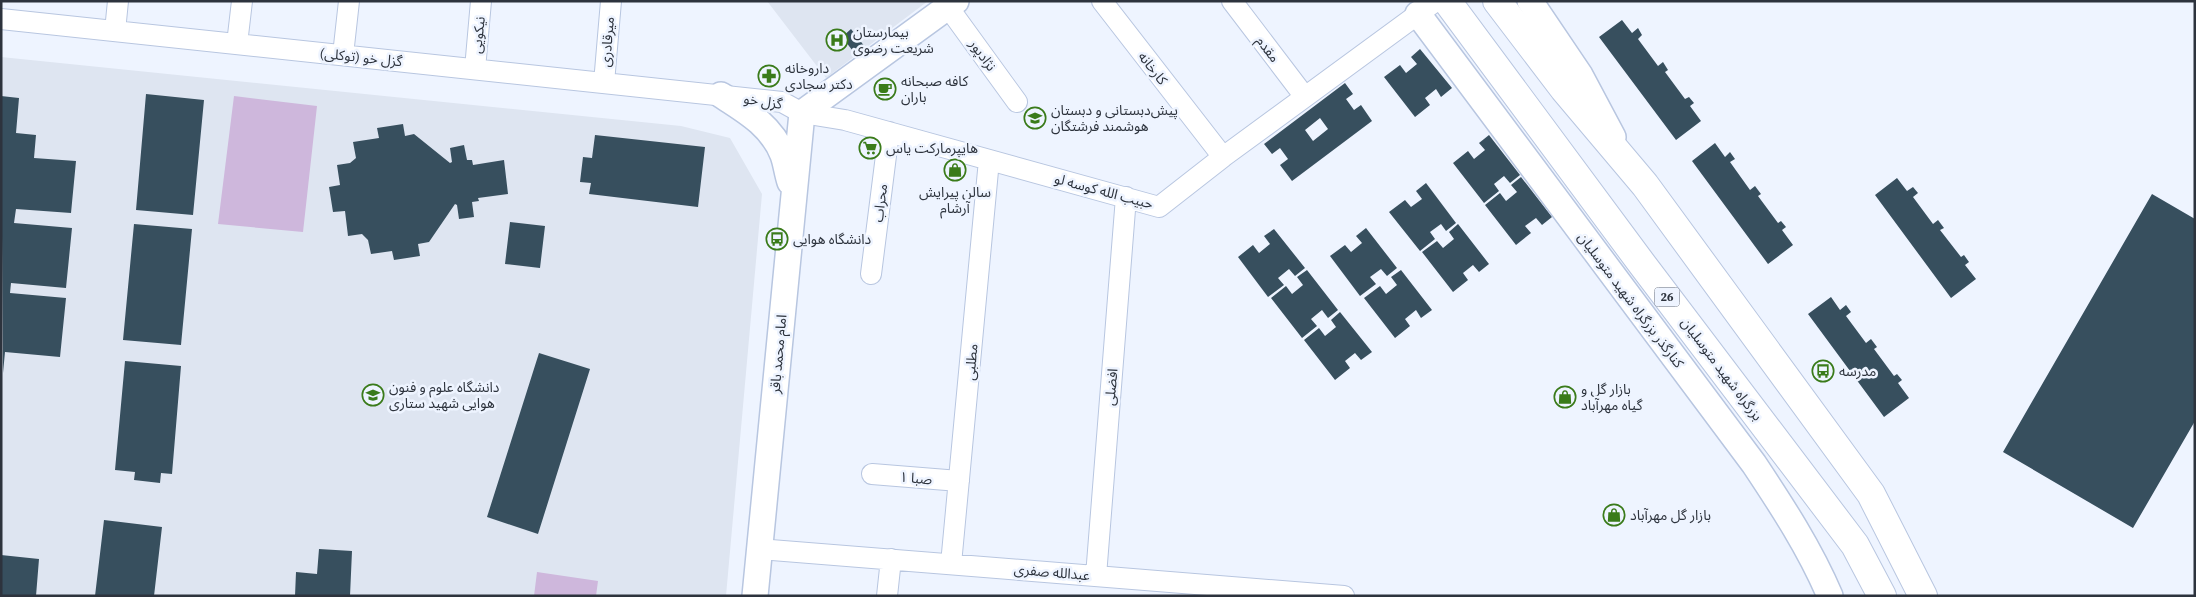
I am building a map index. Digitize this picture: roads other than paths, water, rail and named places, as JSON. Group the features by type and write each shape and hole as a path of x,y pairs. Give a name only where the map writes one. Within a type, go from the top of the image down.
{"highway":[{"name":"بزرگراه شهید متوسلیان","path":"1447,1 1642,264 1855,545 1882,596"},
{"path":"1496,1 1564,89 1625,159 1871,494 1923,596"}],"main road":[{"path":"1530,1 1580,75 1625,159"},
{"path":"802,113 952,4"},
{"name":"کنارگذر بزرگراه شهید متوسلیان","path":"1427,8 1787,512 1821,574 1830,596"},
{"path":"722,95 756,117 770,132 783,154 793,198"},
{"name":"امام محمد باقر","path":"755,596 802,113"}],"street":[{"path":"115,32 118,1"},
{"path":"237,44 242,1"},
{"path":"343,55 349,1"},
{"name":"نیکویی","path":"475,69 481,1"},
{"name":"میرقادری","path":"604,83 611,1"},
{"name":"کارخانه","path":"1102,1 1223,157"},
{"name":"مقدم","path":"1232,1 1305,97"},
{"name":"نژادپور","path":"952,4 1017,102"},
{"name":"حبیب الله کوسه لو","path":"802,113 845,120 1159,207 1223,157 1427,8"},
{"name":"گزل خو (توکلی)","path":"1,19 722,95"},
{"name":"گزل خو","path":"722,95 782,102 802,113"},
{"name":"محراب","path":"871,274 889,132"},
{"name":"مطلبی","path":"951,564 989,160"},
{"name":"افضلی","path":"1096,576 1126,198"},
{"name":"صبا ۱","path":"872,474 959,482"},
{"name":"عبدالله صفری","path":"760,549 1096,576 1145,588 1344,596"},
{"path":"887,596 891,559"}],"place":[{"name":"بیمارستان شریعت رضوی","path":"837,40"},
{"name":"داروخانه دکتر سجادی","path":"769,76"},
{"name":"کافه صبحانه باران","path":"885,89"},
{"name":"پیش‌دبستانی و دبستان هوشمند فرشتگان","path":"1035,118"},
{"name":"هایپرمارکت یاس","path":"870,148"},
{"name":"سالن پیرایش آرشام","path":"955,170"},
{"name":"دانشگاه هوایی","path":"777,239"},
{"name":"مدرسه","path":"1823,371"},
{"name":"دانشگاه علوم و فنون هوایی شهید ستاری","path":"373,395"},
{"name":"بازار گل و گیاه مهرآباد","path":"1565,397"},
{"name":"بازار گل مهرآباد","path":"1614,515"}]}
